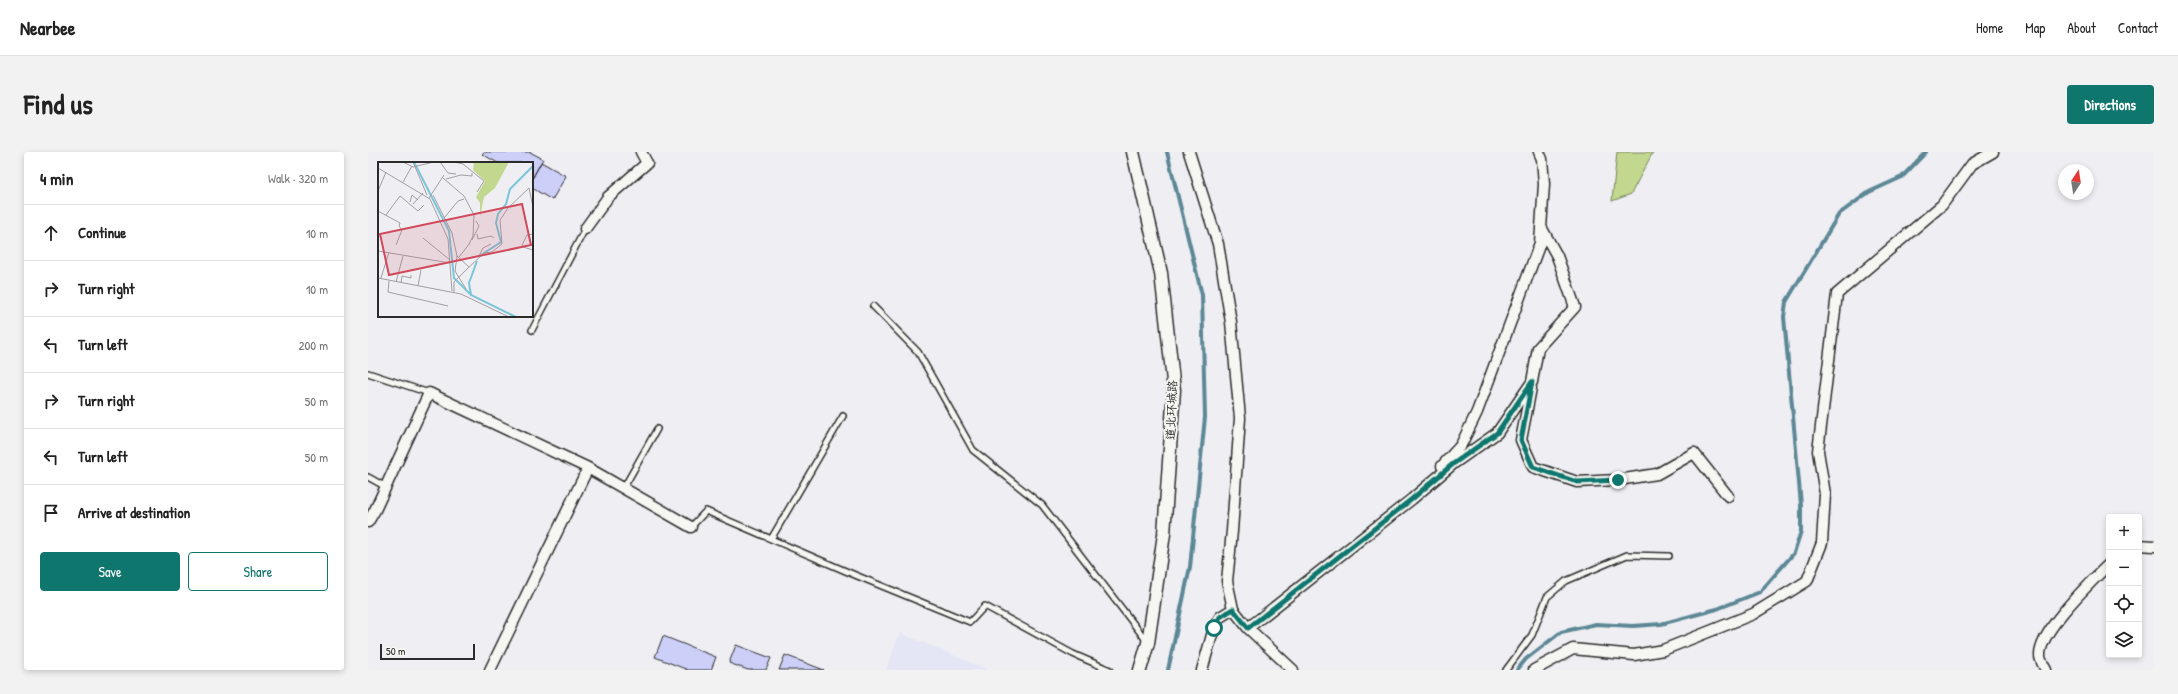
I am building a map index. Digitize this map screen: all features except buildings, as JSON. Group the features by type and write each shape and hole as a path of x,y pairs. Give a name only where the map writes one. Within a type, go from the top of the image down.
{"street":[{"path":"585,228 608,197 647,162 640,152"},
{"name":"道北环城路","path":"1133,152 1161,273 1174,390 1164,534 1148,643 1140,670"},
{"path":"1189,152 1218,244 1231,322 1240,418 1227,581 1233,609 1248,628 1293,670"},
{"path":"1412,499 1461,445 1477,412 1540,243 1544,184 1542,159 1539,152"},
{"path":"1534,670 1572,649 1634,655 1662,650 1753,614 1807,581 1822,543 1825,494 1818,451 1837,294 1942,205 1972,164 1993,152"},
{"path":"1541,227 1557,256 1575,308 1538,348 1521,440 1533,467 1577,482 1618,480 1657,474 1694,453 1728,496"},
{"path":"1248,628 1412,499 1453,464 1497,433 1532,382"},
{"path":"368,522 429,394 588,468 690,527"},
{"path":"490,670 588,468"},
{"path":"2142,545 2154,546"},
{"path":"2046,670 2040,657 2043,641 2074,600 2106,567"},
{"path":"1202,670 1214,628 1220,617 1233,609"}],"lane":[{"path":"532,330 585,228"},
{"path":"873,306 918,352 973,450 1042,505 1148,643"},
{"path":"368,373 429,394"},
{"path":"771,540 843,416"},
{"path":"623,489 657,429"},
{"path":"368,477 386,487"},
{"path":"690,527 706,511 771,540 970,622 985,606 1074,654 1110,670"},
{"path":"1506,670 1532,636 1547,597 1566,582 1627,555 1669,556"}],"shaded area":[{"path":"900,633 988,670 886,670"}],"green space":[{"path":"1617,152 1653,152 1631,194 1612,201"}],"waterway":[{"path":"1167,152 1202,295 1205,417 1190,567 1168,670"},
{"path":"1517,670 1526,659 1561,632 1596,624 1633,626 1661,624 1717,609 1760,592 1794,553 1801,531 1801,505 1784,317 1786,302 1839,214 1869,192 1902,177 1926,152"}],"route":[{"path":"1214,628 1220,617 1233,609 1248,628 1412,499 1453,464 1497,433 1532,382 1521,440 1533,467 1577,482 1618,480"}]}
